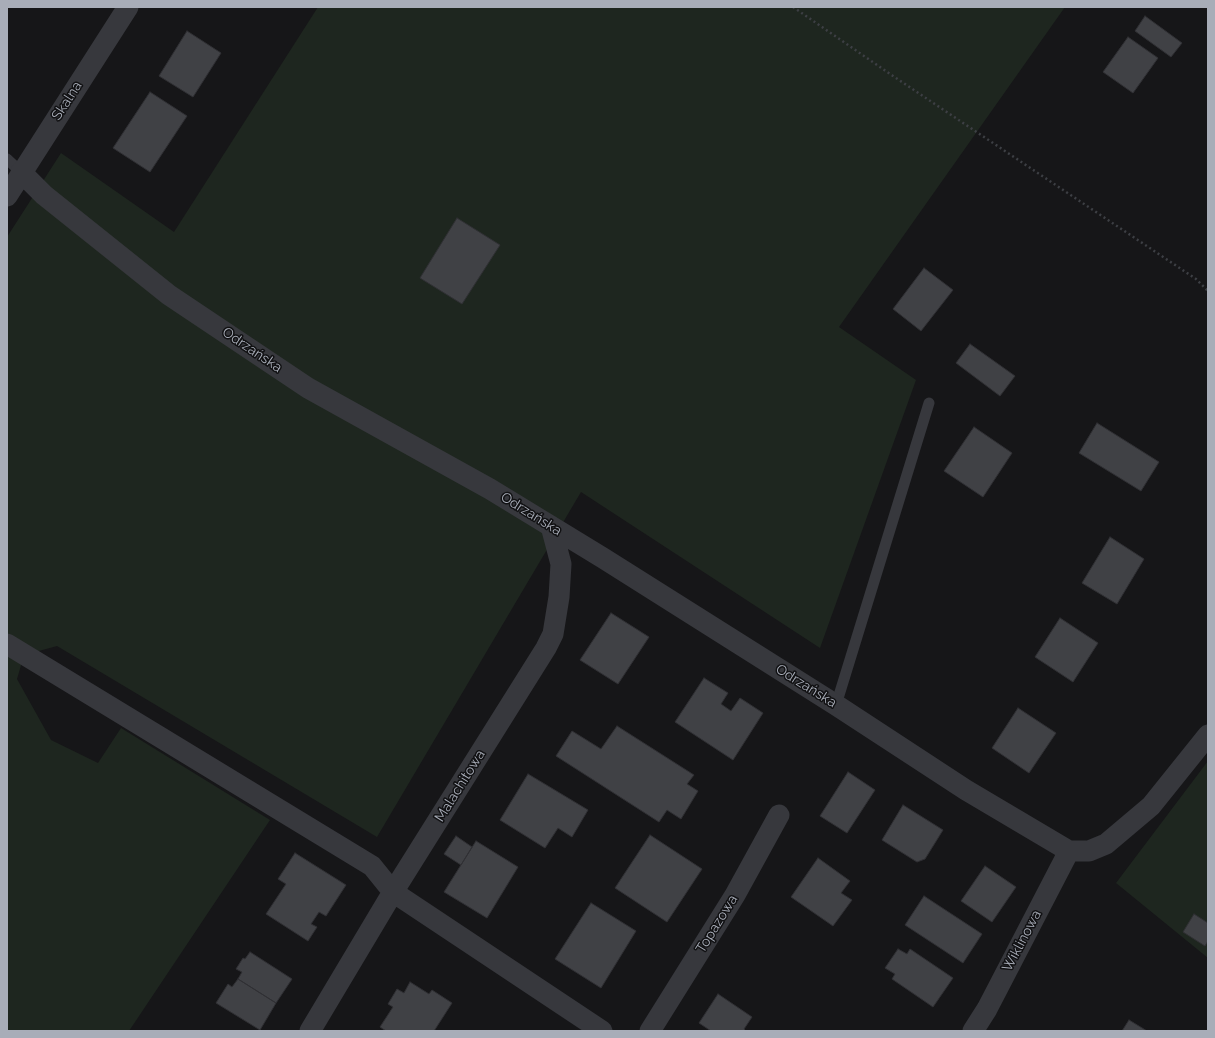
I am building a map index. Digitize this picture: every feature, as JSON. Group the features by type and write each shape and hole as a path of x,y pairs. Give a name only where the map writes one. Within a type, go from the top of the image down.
{"street":[{"name":"Skalna","path":"7,196 14,166 128,7"},
{"name":"Odrzańska","path":"14,166 44,195 170,295 308,388 490,489 551,526 836,705 966,790 1069,851"},
{"name":"Malachitowa","path":"310,1031 393,892 546,648 553,634 559,597 561,564 551,526"},
{"path":"7,644 372,866 393,892 602,1031"},
{"path":"1069,851 1089,851 1106,844 1140,816 1151,806 1208,734"},
{"name":"Topazowa","path":"650,1031 735,895 779,815"},
{"name":"Wiklinowa","path":"973,1031 987,1009 1069,851"}],"lane":[{"path":"836,705 929,403"}],"path":[{"path":"793,7 893,76 1196,279 1208,291"}],"shaded area":[{"path":"318,7 1065,7 839,327 916,380 820,648 581,492 377,837 57,646 24,655 17,679 51,740 98,763 121,728 270,820 129,1031 7,1031 7,237 61,153 174,232"},
{"path":"1208,761 1208,958 1116,883"}],"building":[{"path":"1145,16 1182,43 1171,57 1135,31"},
{"path":"187,31 221,53 193,97 159,76"},
{"path":"1128,37 1158,58 1133,93 1103,72"},
{"path":"150,92 187,116 150,172 113,148"},
{"path":"457,218 500,245 462,304 420,278"},
{"path":"924,268 953,290 921,331 893,309"},
{"path":"970,344 1015,376 1000,396 956,363"},
{"path":"1097,423 1159,462 1141,491 1079,453"},
{"path":"974,427 1012,453 983,497 944,471"},
{"path":"1110,537 1144,559 1117,604 1082,583"},
{"path":"611,613 649,637 618,684 580,660"},
{"path":"1060,618 1098,643 1073,682 1035,657"},
{"path":"704,678 728,693 721,704 731,711 740,698 763,713 733,760 675,722"},
{"path":"1018,708 1056,733 1029,773 992,748"},
{"path":"617,726 694,775 687,784 698,791 681,819 667,810 659,822 556,756 572,731 601,749"},
{"path":"848,772 875,790 847,833 820,816"},
{"path":"528,774 588,810 572,837 558,828 545,848 500,820"},
{"path":"903,805 943,830 925,859 917,862 882,840"},
{"path":"650,835 702,869 667,922 615,888"},
{"path":"456,836 472,847 461,865 444,854"},
{"path":"476,841 518,867 487,918 444,892"},
{"path":"295,853 346,885 326,916 319,912 311,924 317,927 308,941 266,914 286,884 278,879"},
{"path":"818,858 850,881 841,893 852,900 833,926 791,897"},
{"path":"985,866 1016,887 992,922 961,901"},
{"path":"924,896 982,934 963,963 905,925"},
{"path":"591,903 636,931 601,988 555,959"},
{"path":"1194,914 1208,923 1208,941 1205,946 1183,932"},
{"path":"898,949 907,954 910,949 953,978 933,1007 892,979 895,974 885,968"},
{"path":"250,952 292,979 276,1003 238,979 242,972 236,969 243,958 245,959"},
{"path":"238,979 276,1003 260,1030 216,1003 228,984 232,987"},
{"path":"410,982 429,994 432,990 452,1003 434,1031 386,1031 380,1027 393,1007 388,1004 397,989 404,993"},
{"path":"718,994 752,1017 744,1029 746,1031 711,1031 699,1023"},
{"path":"1129,1020 1147,1031 1122,1031"}]}
